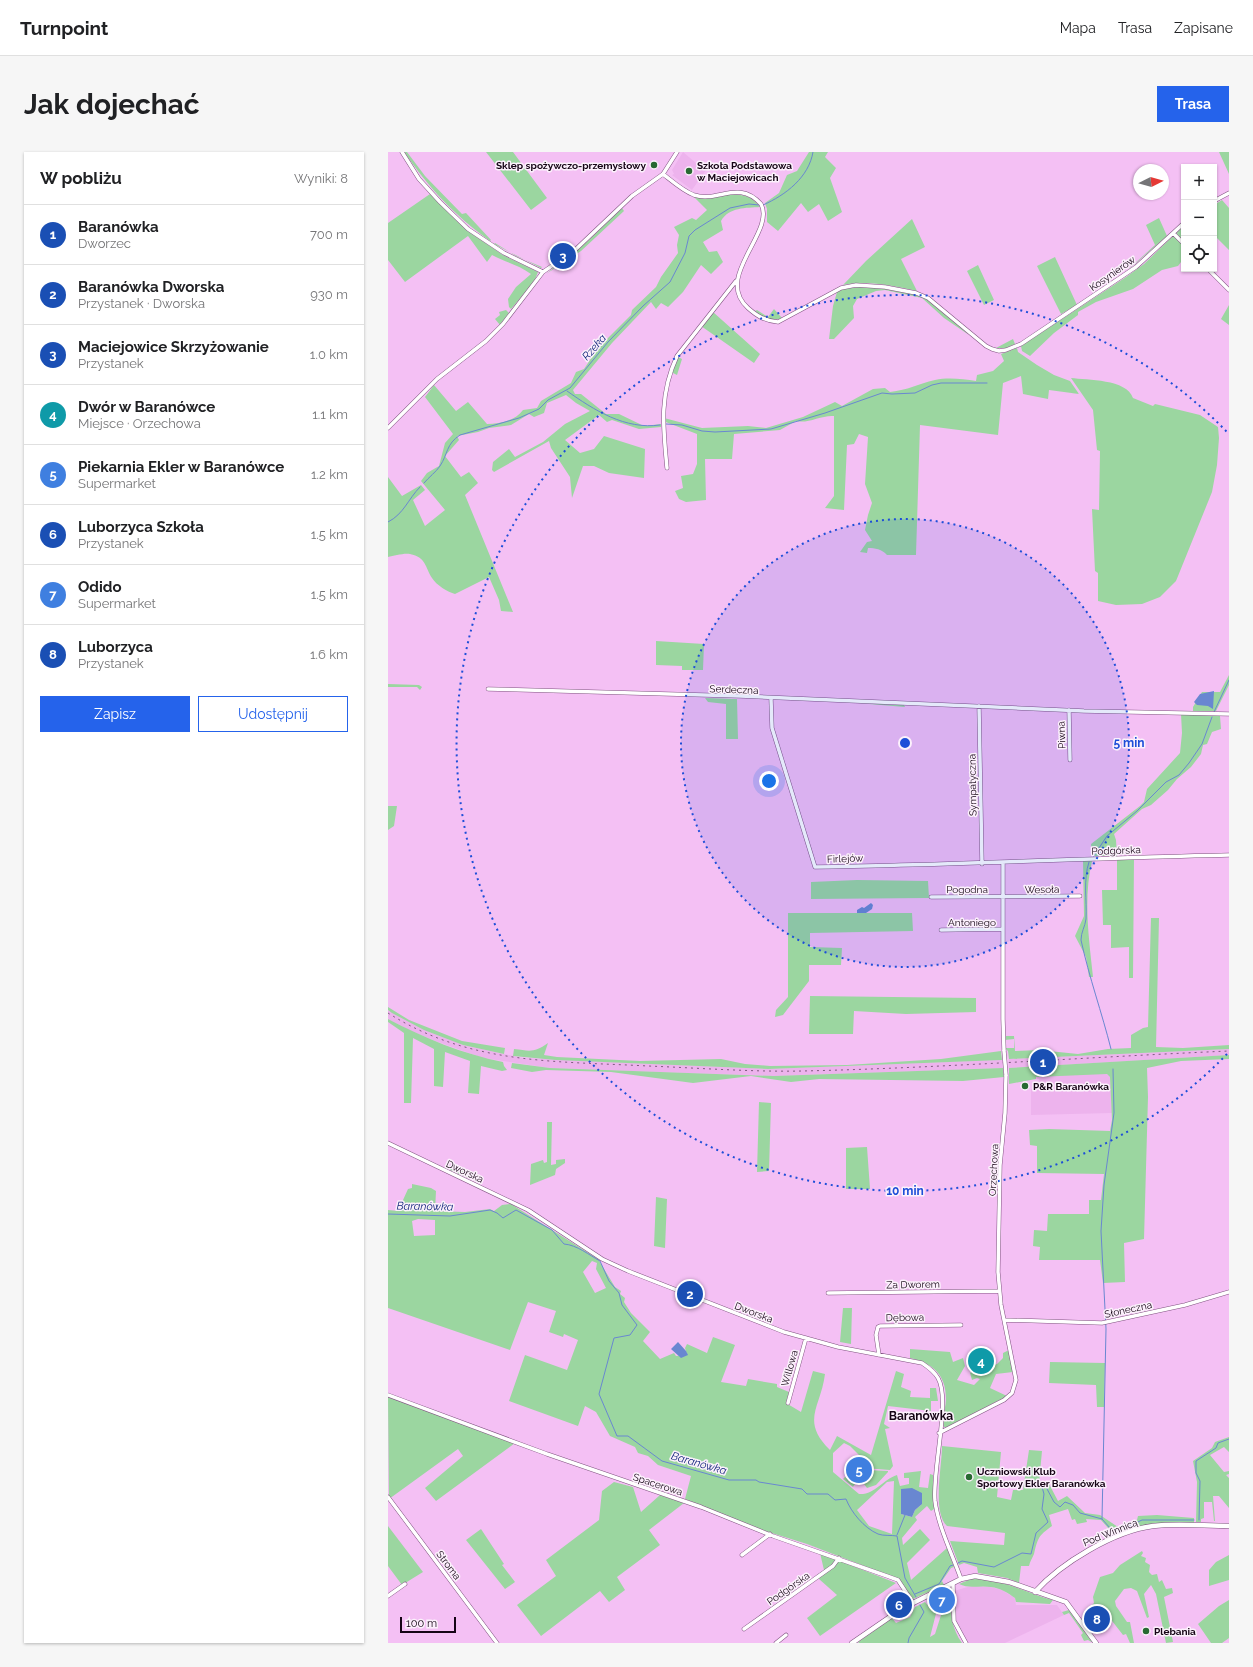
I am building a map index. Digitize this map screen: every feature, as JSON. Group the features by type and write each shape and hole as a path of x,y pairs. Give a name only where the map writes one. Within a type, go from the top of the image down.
{"street":[{"path":"402,152 419,179 440,202 468,228 504,253 543,272"},
{"path":"388,428 437,379 486,341 503,324 543,272 575,250 632,196 663,174 677,152"},
{"path":"663,174 694,195 715,195 733,192 746,192 761,204 763,217 736,281 677,356 671,369 663,407 663,428 667,468"},
{"path":"1216,200 1229,193"},
{"name":"Kosynierów","path":"736,281 737,294 745,306 767,322 778,322 841,288 856,285 885,287 916,293 928,298 986,346 999,351 1013,348 1136,267 1181,226"},
{"path":"1173,233 1181,241"},
{"path":"1211,272 1229,290"},
{"name":"Serdeczna","path":"488,689 1068,710 1229,714"},
{"name":"Firlejów","path":"771,699 772,728 815,867 930,863 1003,863"},
{"name":"Sympatyczna","path":"979,706 982,864"},
{"name":"Piwna","path":"1068,710 1070,760"},
{"name":"Podgórska","path":"1003,863 1229,855"},
{"name":"Orzechowa","path":"939,1433 1004,1400 1012,1393 1016,1385 1016,1374 999,1291 998,1253 1000,1165 1005,1114 1006,1075 1002,1019 1003,863"},
{"name":"Wesoła","path":"1003,898 1080,896"},
{"name":"Pogodna","path":"931,897 1003,898"},
{"name":"Antoniego","path":"941,930 1003,929"},
{"name":"Dworska","path":"388,1143 528,1210 602,1259 628,1271 784,1332 838,1347 922,1363 930,1368 938,1378 943,1404 935,1487 936,1505 961,1579"},
{"name":"Za Dworem","path":"828,1293 999,1291"},
{"name":"Słoneczna","path":"1004,1320 1104,1323 1185,1305 1229,1292"},
{"name":"Dębowa","path":"879,1355 876,1335 878,1327 880,1326 961,1325"},
{"name":"Willowa","path":"788,1403 806,1338"},
{"name":"Spacerowa","path":"388,1395 547,1454 701,1507 770,1534 898,1580 913,1603"},
{"name":"Stroma","path":"388,1497 497,1643"},
{"name":"Pod Winnicą","path":"1035,1592 1080,1555 1138,1529 1165,1526 1229,1526"},
{"path":"742,1555 770,1534"},
{"name":"Podgórska","path":"744,1629 833,1566 839,1558"},
{"path":"852,1643 897,1612 913,1603 961,1579 972,1576 983,1576 1009,1582 1066,1602 1096,1643"},
{"path":"388,1596 405,1584"},
{"path":"952,1584 954,1621 966,1643"},
{"path":"776,1643 786,1635"}],"shaded area":[{"name":"Szkoła Podstawowa w Maciejowicach","path":"683,152 696,163 700,163 706,170 692,190 672,175 674,174 672,170"},
{"path":"388,1010 463,1045 523,1058 768,1069 1002,1060 1003,1068 774,1076 550,1068 483,1058 438,1042 409,1030 388,1019"},
{"path":"1229,1049 1229,1055 1009,1068 1009,1059"},
{"path":"1076,1074 1107,1074 1110,1077 1112,1113 1031,1115 1031,1089 1041,1087 1039,1079 1036,1079 1036,1077"},
{"path":"971,1586 991,1587 1002,1590 1015,1598 1016,1605 1057,1605 1064,1615 1005,1643 968,1643 957,1624 954,1591"}],"green space":[{"path":"404,152 407,152 425,176 462,214 466,213 491,240 490,241 453,211 423,178"},
{"path":"486,152 513,152 547,198 531,210"},
{"path":"809,152 828,152 825,157 836,168 830,178 842,212 828,221 819,204 808,212 801,203 778,231 767,222 767,209 765,203 779,193 787,175 797,171"},
{"path":"1219,152 1229,152 1229,174"},
{"path":"430,194 471,233 503,255 538,272 534,282 511,309 509,307 508,299 516,287 531,274 522,268 492,255 487,262 468,236 405,282 388,260 388,223"},
{"path":"732,194 748,197 754,200 760,207 738,209 728,213 721,221 723,230 703,242 709,252 717,251 723,262 711,274 701,265 683,292 668,307 661,303 656,309 651,302 612,343 573,390 575,394 581,394 606,414 619,414 644,426 661,424 661,427 639,429 612,420 607,422 599,415 565,440 580,453 594,449 604,436 645,449 644,478 609,473 594,466 583,466 572,498 570,477 551,448 549,441 494,472 492,470 493,462 509,449 515,457 543,442 565,424 590,411 566,395 547,403 544,413 534,417 529,414 511,425 489,428 478,432 457,436 459,440 445,456 461,477 469,472 478,483 465,495 513,612 501,611 499,600 489,577 455,594 436,583 419,557 410,554 402,554 388,557 388,477 402,496 421,485 425,490 413,500 425,526 445,510 421,481 427,473 439,466 445,443 453,434 425,397 434,385 456,411 468,402 487,424 506,421 516,417 523,410 537,408 541,401 571,383 576,372 584,369 592,357 587,350 593,346 598,348 631,315 632,310 656,287 661,277 678,253 677,245 679,235 674,227 692,218 696,220 707,210 694,197 711,198"},
{"path":"1222,200 1229,208 1229,250 1217,238 1217,203"},
{"path":"622,208 624,211 581,251 546,274 589,240"},
{"path":"1159,218 1167,236 1121,276 1155,245 1146,225"},
{"path":"912,219 925,247 901,259 917,291 871,283 843,285 866,261"},
{"path":"1181,229 1181,239 1176,233"},
{"path":"1174,235 1181,243 1181,262 1178,266 1162,270 1133,289 1096,302 1078,312 1078,315 1054,333 1030,356 1022,351 1021,346 1144,264"},
{"path":"495,243 509,252 494,244"},
{"path":"1055,257 1077,305 1061,314 1037,266"},
{"path":"525,260 542,267 541,268"},
{"path":"978,265 994,300 984,305 967,271"},
{"path":"860,287 900,291 929,300 953,319 969,335 944,318 922,298 885,290 876,291 857,299 853,306 854,318 834,339 829,339 833,306 837,292 843,289"},
{"path":"1229,305 1229,325 1221,319"},
{"path":"774,309 782,318 774,320 767,319 755,311 757,310 768,317"},
{"path":"506,310 509,313 500,325 495,319 500,315 499,312"},
{"path":"713,312 760,354 754,363 701,326"},
{"path":"1013,339 1015,344 1006,348 996,348"},
{"path":"1017,348 1018,352 1037,365 1054,375 1070,381 1079,394 1049,390 1048,399 1023,394 1021,376 1003,383 998,435 920,425 916,555 887,555 881,550 871,548 868,548 867,553 860,552 867,542 872,541 865,530 872,503 865,484 868,437 859,434 854,444 847,445 844,510 825,508 834,496 834,416 801,422 796,421 780,430 734,434 732,459 705,459 706,500 686,502 679,499 675,491 683,488 681,476 693,474 697,464 697,434 663,421 664,418 702,428 748,426 766,428 803,417 835,402 842,406 873,389 885,388 890,392 935,380 945,379 976,381 977,375 993,371 1004,361 1001,354"},
{"path":"678,357 682,359 677,375 671,372"},
{"path":"1071,378 1096,380 1115,384 1123,387 1133,398 1153,406 1155,404 1200,415 1218,427 1219,438 1217,465 1212,492 1176,581 1160,597 1142,604 1116,605 1098,601 1098,573 1095,571 1092,509 1099,510 1100,451 1097,450 1093,410"},
{"path":"656,641 704,644 703,670 682,670 682,666 656,665"},
{"path":"1229,675 1229,685 1216,711 1193,711 1193,707 1202,692 1220,692"},
{"path":"388,684 419,685 422,687 420,690 417,687 388,687"},
{"path":"705,698 737,699 738,739 726,739 726,704 708,702"},
{"path":"857,703 904,705 905,707"},
{"path":"1181,714 1220,716 1221,729 1212,732 1207,744 1203,745 1201,754 1191,767 1177,779 1168,790 1151,805 1142,809 1114,834 1117,856 1092,856 1091,844 1144,802 1147,789 1180,753 1182,733"},
{"path":"388,806 397,806 394,826 388,830"},
{"path":"1134,858 1133,978 1129,978 1129,947 1111,948 1111,925 1103,925 1102,890 1117,890 1117,859"},
{"path":"1083,861 1092,861 1089,875 1087,904 1093,977 1089,977 1086,957 1075,936 1084,916"},
{"path":"857,880 928,881 929,898 811,899 811,882"},
{"path":"788,913 912,913 913,931 810,933 810,947 842,948 841,965 809,965 809,981 783,1015 775,1017 776,1010 788,997"},
{"path":"1151,918 1159,918 1156,1047 1183,1048 1229,1045 1229,1049 1009,1059 1008,1051 1005,1048 1014,1048 1014,1039 1005,1040 1006,1036 1014,1036 1015,1051 1039,1050 1078,1054 1108,1049 1131,1048 1131,1035 1143,1028 1148,1027"},
{"path":"810,996 976,998 976,1012 906,1014 854,1011 853,1034 809,1034"},
{"path":"388,1007 409,1020 462,1041 505,1048 504,1054 463,1045 424,1030 392,1013 388,1010"},
{"path":"388,1019 444,1045 473,1055 503,1062 507,1070 502,1071 481,1066 479,1094 468,1093 470,1061 445,1052 443,1087 434,1086 434,1049 413,1038 411,1103 404,1103 404,1033 388,1022"},
{"path":"548,1043 544,1055 557,1057 640,1061 721,1059 745,1064 770,1066 847,1065 941,1059 1001,1051 1002,1060 768,1069 556,1060 513,1056 514,1049 535,1050"},
{"path":"1229,1055 1229,1059 1181,1061 1147,1068 1148,1097 1144,1239 1124,1243 1125,1282 1103,1283 1100,1260 1039,1260 1040,1247 1033,1246 1034,1230 1047,1231 1048,1214 1089,1214 1089,1200 1101,1200 1104,1174 1037,1173 1037,1146 1030,1145 1029,1130 1049,1129 1110,1131 1112,1120 1110,1077 1107,1074 1036,1077 1036,1079 1009,1084 1009,1068"},
{"path":"512,1063 550,1068 774,1076 1003,1068 1004,1077 963,1081 819,1079 791,1082 751,1076 693,1083 611,1072 546,1070 532,1072 511,1068"},
{"path":"759,1102 771,1103 769,1171 757,1172"},
{"path":"547,1122 552,1122 551,1165 556,1164 556,1160 565,1159 565,1163 556,1169 555,1175 530,1185 531,1164 543,1160 544,1163 547,1162"},
{"path":"867,1147 870,1189 846,1189 846,1148"},
{"path":"450,1170 467,1170 468,1178"},
{"path":"412,1184 431,1188 436,1191 435,1211 465,1212 490,1209 494,1211 502,1205 511,1204 598,1259 615,1287 621,1291 620,1294 625,1298 624,1302 631,1313 650,1332 643,1341 660,1359 674,1353 676,1356 687,1355 685,1348 687,1344 707,1353 713,1337 735,1345 721,1382 746,1386 748,1379 777,1384 777,1387 789,1392 786,1403 801,1412 813,1371 825,1374 814,1422 816,1431 821,1440 830,1450 837,1436 871,1455 896,1371 904,1374 901,1387 911,1391 910,1397 930,1398 930,1388 936,1388 938,1401 931,1401 931,1411 888,1406 884,1424 890,1428 885,1429 893,1466 890,1470 864,1468 868,1464 850,1446 844,1443 833,1453 833,1472 859,1494 865,1494 874,1490 887,1480 897,1475 900,1486 909,1484 909,1478 904,1478 904,1473 921,1471 919,1487 928,1488 930,1474 933,1475 934,1509 931,1511 927,1506 915,1517 917,1520 902,1538 903,1545 920,1529 930,1540 907,1563 911,1580 947,1548 954,1567 951,1568 942,1581 944,1585 913,1599 898,1579 807,1544 752,1527 685,1499 691,1476 658,1465 648,1456 638,1453 635,1447 610,1436 596,1412 585,1406 578,1426 509,1401 525,1355 567,1370 578,1340 564,1334 563,1337 549,1332 556,1311 528,1302 510,1350 388,1308 388,1210 398,1211 408,1189 412,1188","holes":["418,1219 435,1220 435,1235 414,1236 412,1221","592,1261 597,1263 596,1269 606,1288 595,1293 583,1272","894,1481 892,1534 869,1526 857,1510 887,1482","922,1504 915,1510 912,1517 901,1514"]},
{"path":"656,1197 667,1199 665,1248 654,1246"},
{"path":"843,1308 852,1308 851,1344 840,1342"},
{"path":"910,1349 950,1352 953,1362 963,1358 965,1366 957,1380 974,1385 980,1379 977,1378 972,1380 970,1373 974,1371 974,1368 980,1367 983,1369 997,1364 1003,1358 1003,1353 1009,1350 1013,1372 996,1374 990,1388 1007,1396 948,1427 944,1427 943,1420 946,1399 945,1390 940,1376 925,1363 910,1358"},
{"path":"1050,1362 1105,1363 1104,1407 1097,1407 1096,1385 1049,1383"},
{"path":"388,1397 515,1443 436,1501 425,1488 463,1456 458,1449 389,1499"},
{"path":"1229,1437 1229,1452 1224,1447 1210,1455 1224,1472 1229,1471 1229,1474 1226,1475 1229,1478 1229,1508 1219,1496 1213,1496 1215,1521 1212,1502 1204,1502 1204,1518 1201,1519 1201,1522 1196,1522 1197,1482 1193,1461 1212,1448 1215,1442"},
{"path":"942,1446 1001,1452 997,1497 1011,1500 1013,1490 1023,1490 1029,1450 1042,1451 1039,1483 1048,1482 1058,1501 1067,1496 1085,1513 1100,1515 1118,1527 1119,1533 1109,1529 1101,1520 1086,1519 1087,1522 1077,1524 1075,1519 1072,1520 1068,1509 1049,1515 1052,1526 1039,1538 1029,1566 1021,1566 1019,1583 1007,1578 978,1573 977,1567 964,1563 959,1565 950,1541 1004,1545 1005,1533 947,1526 942,1519 939,1500"},
{"path":"867,1470 888,1472 876,1485 867,1488 864,1484"},
{"path":"851,1476 857,1481 853,1487 843,1479 845,1477 848,1479"},
{"path":"614,1482 633,1487 641,1512 660,1495 684,1503 649,1530 660,1545 617,1577 625,1590 609,1602 600,1591 541,1636 517,1605 556,1576 546,1560 599,1520 602,1491"},
{"path":"1157,1515 1194,1518 1194,1523 1155,1523 1122,1532 1120,1527 1125,1527 1137,1520 1138,1516"},
{"path":"388,1526 423,1572 402,1585 388,1566"},
{"path":"481,1529 504,1564 502,1565 515,1582 505,1589 466,1540"},
{"path":"1142,1551 1143,1553 1141,1556 1146,1558 1145,1562 1150,1565 1149,1572 1152,1575 1157,1574 1159,1582 1162,1580 1166,1589 1172,1588 1173,1593 1164,1597 1173,1642 1166,1643 1156,1594 1151,1585 1144,1594 1149,1617 1147,1618 1137,1591 1131,1588 1124,1589 1115,1601 1116,1606 1127,1622 1130,1622 1134,1643 1130,1643 1126,1634 1123,1635 1109,1617 1101,1623 1098,1617 1099,1611 1092,1605 1094,1603 1093,1597 1100,1577 1113,1573 1120,1565"},
{"path":"820,1553 896,1583 820,1636 807,1618 837,1595 819,1579 817,1575 824,1570"},
{"path":"1229,1555 1229,1580 1209,1586 1209,1570 1216,1562"},
{"path":"971,1579 992,1580 1053,1600 1050,1604 1016,1602 1015,1598 998,1588 959,1584"},
{"path":"951,1590 951,1612 953,1624 962,1643 858,1642 892,1618 896,1623 910,1617 915,1607 925,1602 930,1608 938,1606 930,1637 935,1634 942,1612 945,1608 945,1603 948,1602 947,1593"},
{"path":"1229,1600 1229,1638 1222,1643 1211,1643 1198,1624 1219,1606"},
{"path":"1069,1610 1093,1643 1088,1640 1084,1641 1081,1635 1083,1633 1069,1613 1064,1615 1062,1612"}],"water":[{"path":"1214,691 1213,709 1208,706 1197,705 1194,702 1200,694"},
{"path":"871,903 873,905 872,909 866,913 857,913 857,910 862,907 864,908"},
{"path":"678,1342 688,1355 681,1358 671,1349"},
{"path":"912,1488 922,1493 922,1504 915,1510 912,1517 901,1514 901,1489"}],"waterway":[{"name":"Rzeka","path":"763,205 780,196 795,184 807,169 813,152"},
{"name":"Rzeka","path":"424,483 443,462 455,438 460,435 519,418 539,409 548,400 570,388 608,342 643,306 670,282 685,253 689,236 695,230 730,208 749,204 759,205"},
{"path":"666,424 682,425 702,431 715,432 771,429 825,413 882,393 915,393 932,385 941,383 987,383"},
{"path":"567,391 610,417 634,424 647,426 660,425"},
{"name":"Rzeka","path":"388,522 402,511 420,487"},
{"path":"1214,712 1229,680"},
{"path":"1093,857 1107,836 1137,811 1166,782 1179,775 1202,744 1212,717"},
{"path":"1089,862 1086,883 1086,919 1081,940 1111,1049"},
{"path":"1102,1519 1106,1329 1101,1231 1104,1185 1114,1113 1113,1069"},
{"name":"Baranówka","path":"388,1214 450,1216 490,1210 503,1218 516,1210 552,1230 564,1244 578,1248 600,1261 609,1281 619,1293 622,1305 637,1325 630,1335 614,1338 599,1394 617,1436 628,1436 662,1461 729,1480 756,1480 759,1482 802,1489 807,1494 828,1494 835,1500 846,1499 851,1509 868,1528 880,1535 897,1536 905,1578 916,1597"},
{"path":"1199,1520 1200,1481 1196,1473 1196,1461 1216,1448 1218,1443 1229,1439"},
{"path":"958,1563 962,1561 994,1567 1022,1553 1031,1554 1036,1533 1048,1522 1042,1509 1044,1494 1042,1487 1046,1487 1054,1502 1060,1507 1065,1502 1073,1505 1080,1513 1102,1519 1110,1528 1118,1529"},
{"path":"897,1535 905,1515"},
{"path":"1121,1530 1142,1520 1194,1520"},
{"path":"915,1594 939,1584 950,1566 953,1565"},
{"name":"Baranówka","path":"908,1643 909,1638 924,1612 920,1605"}],"railway":[{"path":"388,1013 419,1030 450,1043 514,1057 546,1061 725,1070 855,1070 1229,1051"}],"place":[{"name":"Sklep spożywczo-przemysłowy","path":"654,165"},
{"name":"Szkoła Podstawowa w Maciejowicach","path":"689,171"},
{"name":"Maciejowice Skrzyżowanie","path":"563,256"},
{"name":"Baranówka","path":"1043,1062"},
{"name":"P&R Baranówka","path":"1025,1086"},
{"name":"Baranówka Dworska","path":"690,1294"},
{"name":"Dwór w Baranówce","path":"981,1361"},
{"name":"Piekarnia Ekler w Baranówce","path":"859,1470"},
{"name":"Uczniowski Klub Sportowy Ekler Baranówka","path":"969,1477"},
{"name":"Odido","path":"942,1600"},
{"name":"Luborzyca Szkoła","path":"899,1605"},
{"name":"Luborzyca","path":"1097,1619"},
{"name":"Plebania","path":"1146,1631"}],"district":[{"name":"Baranówka","path":"921,1416"}]}
